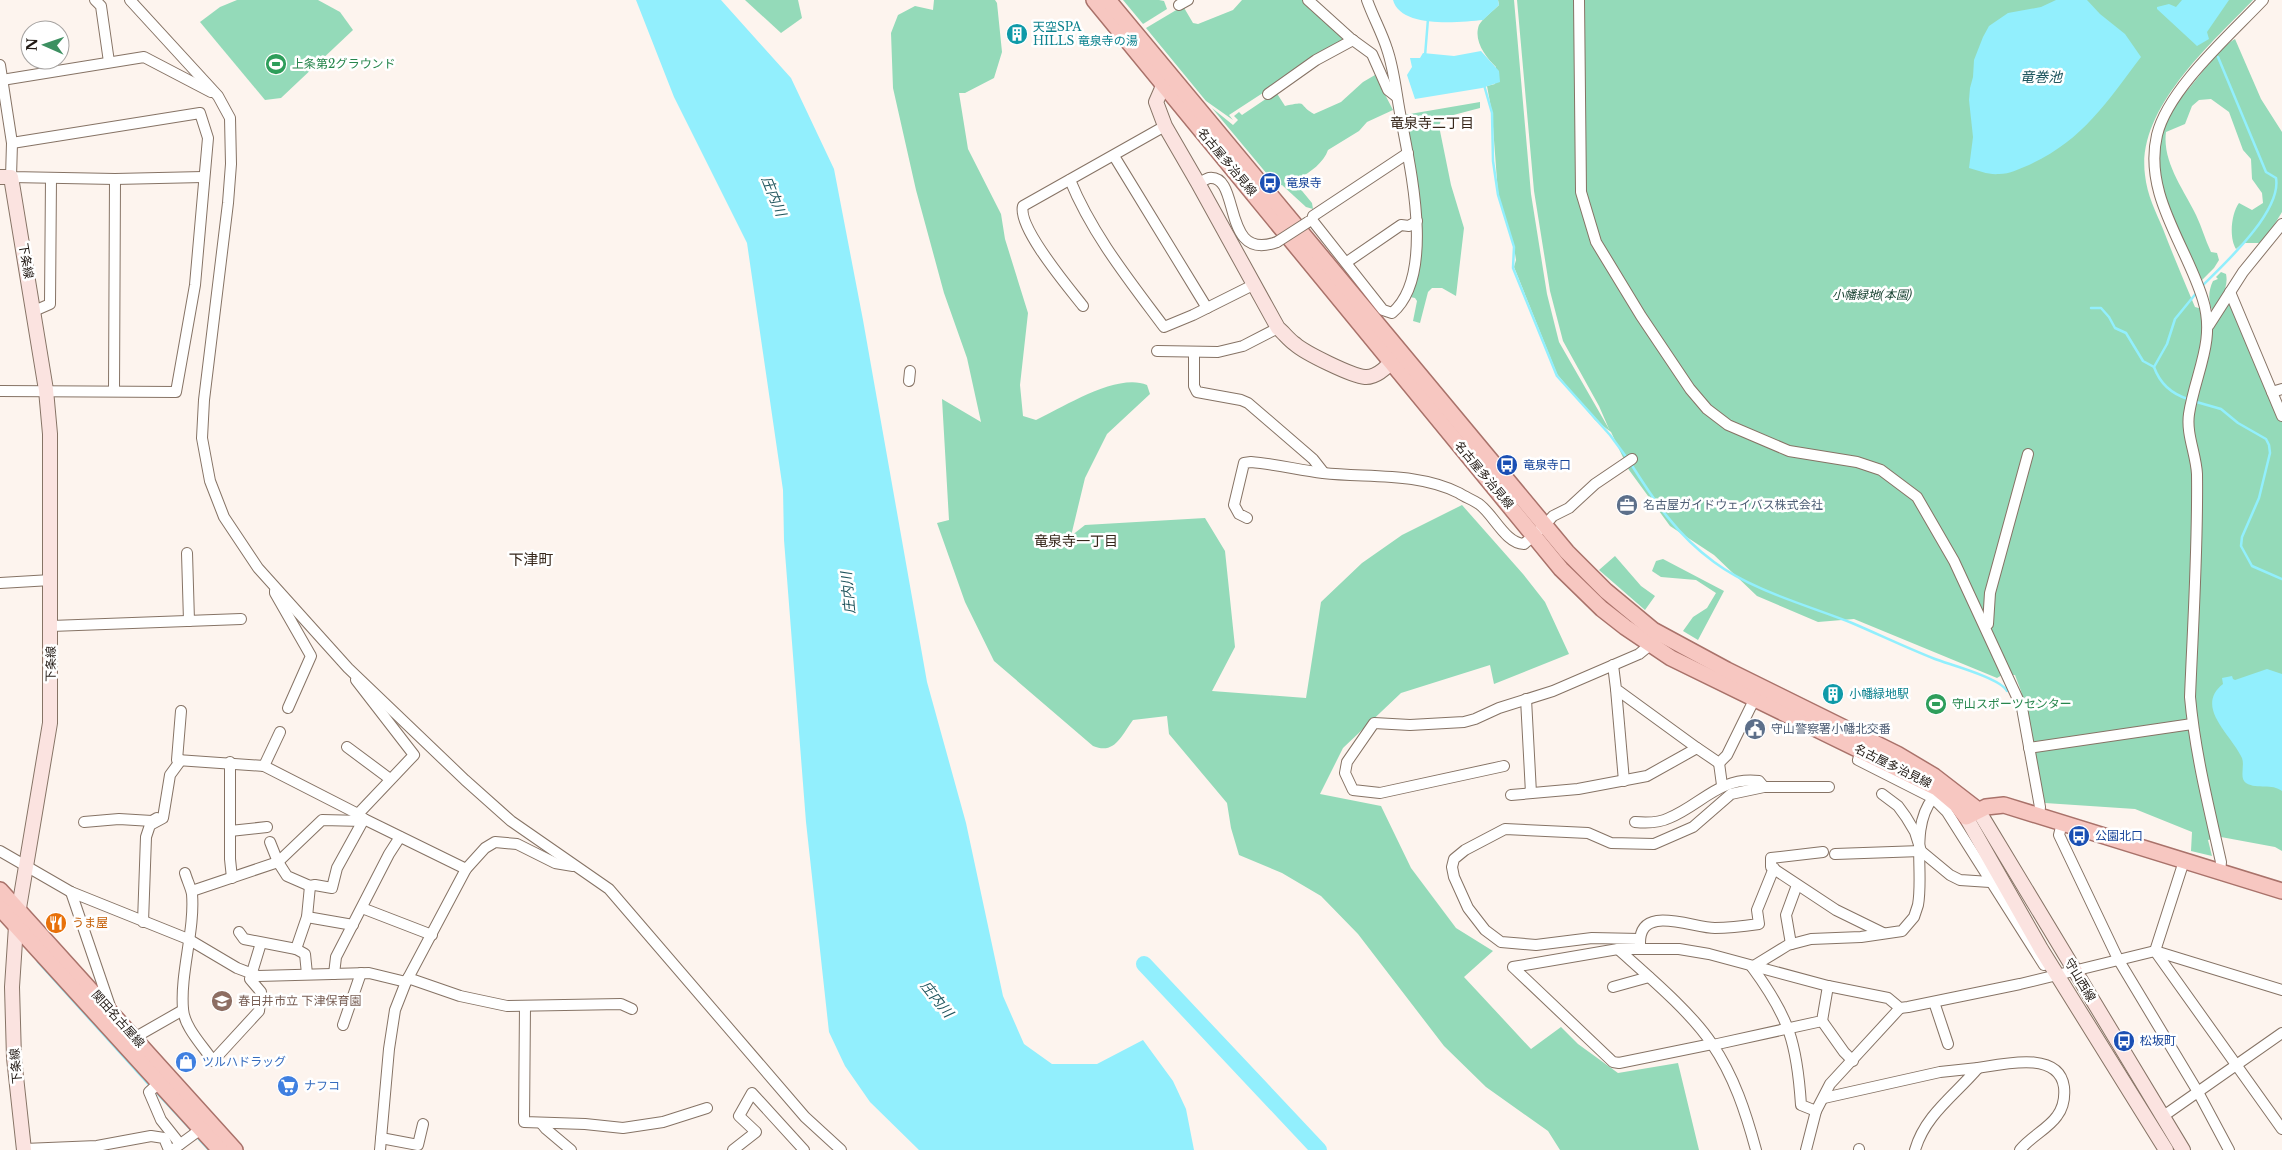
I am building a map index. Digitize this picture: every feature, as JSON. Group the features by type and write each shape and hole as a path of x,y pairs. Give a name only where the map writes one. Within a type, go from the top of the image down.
{"main road":[{"name":"名古屋多治見線","path":"1094,0 1561,569 1602,609 1650,641 1671,658 1936,788 1972,814"},
{"name":"名古屋多治見線","path":"1108,0 1580,566 1606,591 1650,641 1734,674 1897,754 1934,776 1972,814"},
{"path":"1972,814 1986,807 2004,805 2282,891"},
{"name":"関田名古屋線","path":"0,890 235,1150"},
{"name":"関田名古屋線","path":"0,908 220,1150"}],"street":[{"path":"95,0 100,6 109,62"},
{"path":"130,0 218,96 230,118 231,164 204,400 202,438 210,481 224,517 250,558 348,668 511,821 609,889 805,1117 840,1150"},
{"path":"1308,0 1353,40 1372,54 1388,90 1397,97"},
{"path":"1310,221 1347,262 1383,310 1392,314 1400,307 1412,278 1416,256 1417,221 1408,153 1387,49 1375,23 1368,0"},
{"path":"1579,0 1582,192 1596,242 1636,308 1690,389 1706,409 1728,425 1789,451 1858,462 1881,470 1917,497 1954,561 2022,708 2040,807 2039,816"},
{"path":"2220,872 2221,862 2192,724 2190,697 2196,474 2189,425 2191,407 2206,354 2209,325 2196,282 2160,200 2154,157 2157,135 2166,110 2179,90 2263,0"},
{"path":"1268,94 1316,60 1353,40"},
{"path":"2,80 144,57 218,96"},
{"path":"0,65 12,143 6,177 115,179 203,177"},
{"path":"1164,86 1156,102 1164,126 1198,183 1278,328 1295,345 1365,377 1376,374 1391,364 1400,351"},
{"path":"0,391 176,392 195,285 203,177 208,138 200,113 12,143"},
{"path":"1083,306 1043,253 1026,225 1021,211 1023,206 1164,126"},
{"path":"1198,183 1209,178 1216,180 1224,186 1236,226 1249,242 1260,245 1277,242 1310,221 1312,216 1408,153"},
{"path":"1114,156 1207,308"},
{"name":"下条線","path":"6,177 34,311 46,390 50,434 50,723 18,908 12,987 12,1022 24,1150"},
{"path":"34,311 50,304 51,178"},
{"path":"114,391 115,179"},
{"path":"1070,180 1089,222 1131,284 1164,327 1253,285"},
{"path":"1347,262 1401,225 1409,226 1417,221"},
{"path":"2209,325 2243,272 2282,224"},
{"path":"2230,292 2277,390 2282,416"},
{"path":"1157,351 1218,352 1243,346 1278,328"},
{"path":"1194,353 1194,386 1197,392 1248,403 1313,459 1324,473"},
{"path":"1988,624 1990,593 2028,454"},
{"path":"1247,518 1239,514 1234,505 1244,463 1258,462 1324,473 1389,476 1432,484 1457,492 1479,504 1516,543 1524,544 1546,525 1553,516 1569,508 1595,484 1632,459"},
{"path":"187,553 189,621"},
{"path":"0,583 51,580"},
{"path":"276,588 275,594 311,656 288,708"},
{"path":"51,626 241,619"},
{"path":"1504,766 1380,793 1352,790 1345,773 1347,762 1374,723 1410,725 1464,722 1526,699 1554,691 1613,665 1650,641"},
{"path":"1613,665 1624,781"},
{"path":"270,842 278,862 287,876 310,886 332,888 337,868 362,818 390,779 414,755 360,688 348,668"},
{"path":"1616,689 1696,748 1719,762"},
{"path":"1719,762 1728,755 1755,698"},
{"path":"1526,699 1531,792"},
{"path":"181,711 177,760 230,762 264,766 362,818 466,869"},
{"path":"2029,748 2192,724"},
{"path":"264,766 280,732"},
{"path":"347,747 390,779"},
{"path":"1511,795 1578,789 1656,773 1696,748"},
{"path":"1861,750 1858,760 1933,798 1947,812 1990,882 2054,975"},
{"path":"143,922 144,848 150,825 163,818 170,775 181,760"},
{"path":"230,762 232,878"},
{"path":"1719,762 1722,785"},
{"path":"1635,822 1647,823 1667,819 1722,785 1754,780 1759,781 1764,787"},
{"path":"1829,787 1764,787 1731,794 1693,827 1659,843 1610,843 1588,833 1505,829 1465,850 1454,860 1452,867 1454,878 1468,908 1485,930 1501,942 1536,946 1592,938 1679,949 1709,954 1828,986 1888,998 1900,1008"},
{"path":"1882,794 1898,806 1906,817 1914,832 1920,851 1955,878 1990,882"},
{"path":"1752,966 1791,944 1811,939 1861,937 1902,931 1914,917 1920,895 1920,851 1923,814 1933,798"},
{"name":"守山西線","path":"1972,814 2074,970 2183,1150"},
{"name":"守山西線","path":"1972,814 2007,892 2054,975 2166,1150"},
{"path":"192,891 278,862 322,820 362,818"},
{"path":"84,822 118,820 155,821"},
{"path":"2062,823 2059,835 2118,959 2198,1092 2229,1150"},
{"path":"230,831 267,827"},
{"path":"334,974 336,957 400,836"},
{"path":"380,1150 394,1020 407,980 466,869 485,848 495,842 518,844 555,863 574,866"},
{"path":"0,851 71,892 188,939 237,968 258,976 369,973 407,980 483,1002 507,1006 621,1004 632,1009"},
{"path":"1835,854 1920,851"},
{"path":"1823,852 1771,858 1771,867 1836,910 1883,933"},
{"path":"2155,951 2184,861"},
{"path":"1640,943 1641,932 1645,925 1658,920 1714,928 1758,924 1757,910 1774,868"},
{"path":"185,873 188,886 192,891 192,914 188,939 183,1010 191,1029 213,1061 259,1011 261,992 250,980 261,943"},
{"path":"1791,944 1786,915 1797,885"},
{"path":"296,949 307,917 310,886"},
{"path":"71,892 112,1012"},
{"path":"362,908 432,935"},
{"path":"307,917 352,924"},
{"path":"239,932 244,939 296,949 304,954 307,974"},
{"path":"1640,943 1618,949 1513,967 1612,1062 1619,1063 1822,1021"},
{"path":"1618,949 1649,977 1700,1028 1713,1044 1737,1091 1756,1150"},
{"path":"2155,951 2282,1129"},
{"path":"1806,1150 1816,1111 1830,1084 1900,1008 1934,1002 2155,951 2282,990"},
{"path":"1752,966 1771,992 1790,1028 1796,1056 1801,1105 1816,1111"},
{"path":"344,1025 361,973"},
{"path":"1613,988 1649,977"},
{"path":"1828,986 1822,1021 1852,1060"},
{"path":"1934,1002 1948,1044"},
{"path":"525,1006 524,1122 585,1124 623,1128 663,1122 707,1108"},
{"path":"134,1038 183,1010"},
{"path":"2162,1117 2282,1033"},
{"path":"1824,1098 1932,1074 1978,1068 2045,1063 2059,1072 2063,1081 2064,1094 2062,1106 2056,1118 2020,1150"},
{"path":"1915,1150 1923,1128 1978,1068"},
{"path":"159,1083 149,1092 167,1136 174,1148 201,1128"},
{"path":"733,1150 756,1132 739,1116 752,1093 804,1150"},
{"path":"541,1123 571,1150"},
{"path":"381,1138 418,1145 423,1124"},
{"path":"24,1150 97,1146 151,1136 167,1136"}],"green space":[{"name":"上条第2グラウンド","path":"237,0 318,0 340,12 353,30 281,98 265,100 200,22 220,7"},
{"path":"745,0 798,0 802,18 781,33"},
{"path":"934,0 995,0 997,3 1002,52 994,78 965,93 959,93 968,149 1001,214 1005,239 1028,313 1020,385 1023,416 1036,420 1091,393 1121,383 1135,382 1147,385 1150,394 1107,434 1085,478 1071,536 1085,525 1205,518 1225,551 1235,647 1212,691 1306,698 1321,602 1362,563 1402,535 1462,505 1545,602 1569,654 1494,684 1490,665 1401,693 1343,748 1320,794 1381,806 1411,868 1456,928 1493,951 1464,977 1531,1049 1561,1027 1578,1044 1618,1073 1678,1063 1699,1150 1560,1150 1548,1131 1486,1087 1444,1046 1358,934 1321,896 1282,873 1239,855 1231,828 1227,803 1169,734 1167,716 1133,720 1121,738 1112,746 1101,748 1093,746 994,661 965,602 937,523 949,520 942,399 981,422 967,358 944,293 916,190 893,88 891,33 898,15 915,6 933,10"},
{"path":"1123,0 1164,1 1167,9 1143,24"},
{"path":"1242,0 1303,0 1344,36 1344,40 1229,115 1233,120 1206,101 1146,28 1183,6 1193,23 1198,24 1233,10"},
{"name":"小幡緑地(本園)","path":"1498,0 1514,0 1531,194 1547,294 1559,342 1609,429 1599,406 1563,341 1550,291 1534,191 1517,0 2253,0 2198,57 2164,102 2152,126 2145,150 2145,175 2152,203 2195,307 2213,312 2209,300 2211,285 2213,281 2218,279 2216,277 2221,272 2226,274 2225,289 2214,311 2232,299 2282,420 2282,851 2275,847 2221,837 2208,840 2212,856 2191,851 2192,832 2135,809 2045,803 2021,691 2015,675 2002,675 1997,678 1854,619 1818,622 1757,596 1714,555 1670,526 1629,470 1611,432 1595,420 1557,374 1514,267 1516,260 1514,247 1498,194 1492,113 1487,86 1495,84 1496,67 1485,54 1478,37 1479,25 1499,5"},
{"path":"2235,39 2261,99 2282,132 2282,212 2268,235 2259,243 2243,243 2236,249 2232,233 2236,208 2239,203 2252,210 2263,203 2262,193 2252,179 2251,159 2243,150 2229,112 2211,99 2199,100 2192,106 2185,124 2166,132 2166,143 2167,154 2175,175 2196,215 2211,252 2217,253 2219,260 2202,280 2174,221 2167,201 2161,180 2159,159 2161,138 2168,118 2177,103 2214,58"},
{"path":"1375,75 1393,110 1367,122 1359,131 1328,150 1316,167 1299,178 1298,186 1312,203 1313,209 1306,207 1282,185 1277,186 1212,108 1233,125 1238,120 1234,116 1239,112 1242,115 1276,92 1285,106 1302,104 1314,114 1341,102 1363,82"},
{"path":"1480,102 1480,108 1442,118 1439,126 1451,185 1464,228 1456,296 1442,288 1432,288 1428,292 1420,323 1413,321 1417,301 1415,298 1410,297 1417,274 1404,115"},
{"path":"1615,556 1641,586 1655,596 1645,610 1599,570"},
{"path":"1663,559 1724,591 1698,640 1683,631 1693,617 1707,608 1716,593 1696,580 1661,577 1652,571 1656,561"}],"water":[{"name":"庄内川","path":"636,0 721,0 791,78 834,169 863,320 927,682 966,823 1003,996 1024,1044 1052,1064 1097,1064 1143,1040 1173,1081 1186,1109 1194,1150 919,1150 870,1102 845,1066 829,1032 806,822 784,540 783,490 747,243 674,97"},
{"path":"1393,0 1498,0 1499,5 1483,20 1432,22 1407,16 1398,9"},
{"name":"竜巻池","path":"2056,0 2087,0 2100,14 2125,34 2141,57 2092,119 2079,132 2048,155 2029,165 2007,173 1984,173 1969,168 1973,137 1969,100 1970,88 1974,60 1983,37 1989,26 2008,13 2041,7"},
{"path":"2182,0 2229,0 2207,32 2209,39 2197,46 2157,9 2157,7 2169,4 2176,7"},
{"path":"1481,51 1499,71 1500,82 1482,88 1415,99 1407,75 1412,67 1410,58 1420,58 1423,53 1454,56"},
{"path":"2267,669 2282,674 2282,791 2274,787 2251,785 2244,781 2242,758 2213,711 2212,702 2215,693 2223,684 2222,678 2232,676 2235,680"}],"waterway":[{"path":"1425,56 1428,19"},
{"path":"2201,287 2249,237 2270,206 2275,192 2276,178 2266,172 2218,57"},
{"path":"1484,85 1492,113 1493,161 1498,195 1514,247 1513,268 1557,376 1610,435 1627,458"},
{"path":"2154,367 2167,344 2175,319 2198,291"},
{"path":"2091,308 2101,308 2115,328 2126,333 2143,361 2154,367 2163,383 2172,391 2188,399"},
{"path":"2193,401 2221,409 2238,423 2266,439 2270,453 2259,498 2242,537 2241,546 2252,566 2282,579"},
{"path":"1631,464 1658,505 1678,529 1701,552 1729,572 1781,597 1852,623 1935,659 1995,681 2007,691"},
{"path":"38,962 151,1087"},
{"path":"1144,964 1319,1150"},
{"path":"155,1091 192,1131"},
{"path":"195,1135 209,1150"}],"place":[{"name":"天空SPA HILLS 竜泉寺の湯","path":"1017,34"},
{"name":"上条第2グラウンド","path":"276,64"},
{"name":"竜泉寺","path":"1270,183"},
{"name":"竜泉寺口","path":"1507,465"},
{"name":"名古屋ガイドウェイバス株式会社","path":"1627,505"},
{"name":"小幡緑地駅","path":"1833,694"},
{"name":"守山スポーツセンター","path":"1936,704"},
{"name":"守山警察署小幡北交番","path":"1755,729"},
{"name":"公園北口","path":"2079,836"},
{"name":"うま屋","path":"56,923"},
{"name":"春日井市立 下津保育園","path":"222,1001"},
{"name":"松坂町","path":"2124,1041"},
{"name":"ツルハドラッグ","path":"186,1062"},
{"name":"ナフコ","path":"288,1086"}],"district":[{"name":"竜泉寺二丁目","path":"1432,123"},
{"name":"竜泉寺一丁目","path":"1076,541"},
{"name":"下津町","path":"531,560"}]}
